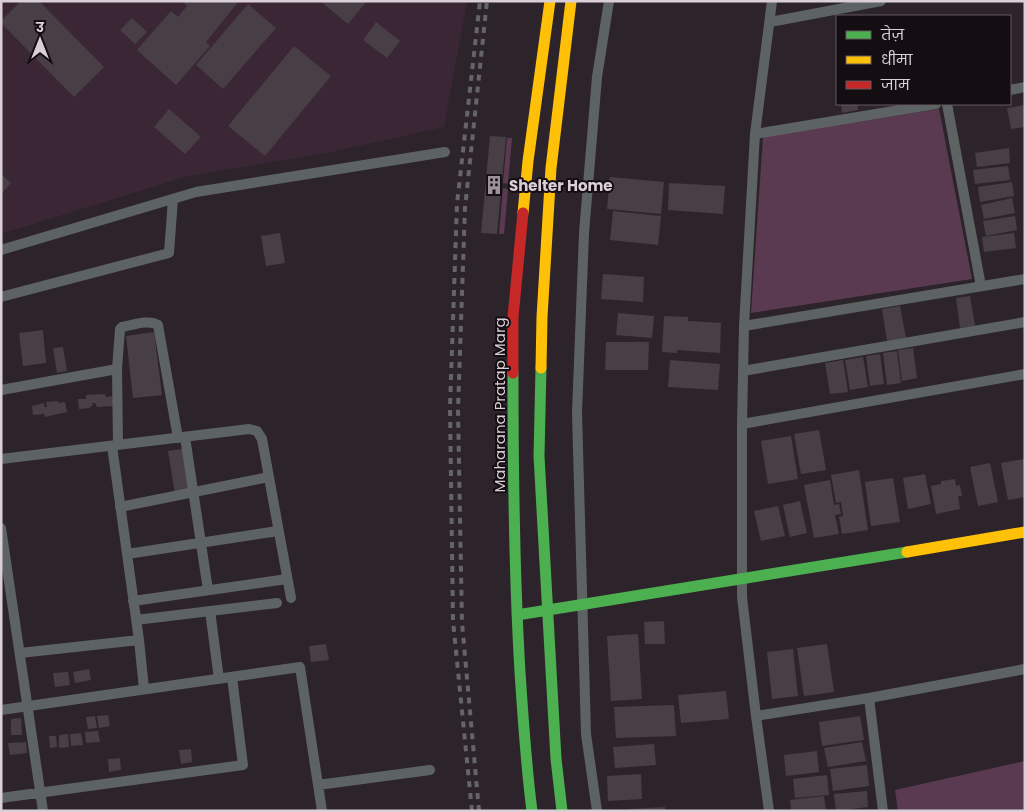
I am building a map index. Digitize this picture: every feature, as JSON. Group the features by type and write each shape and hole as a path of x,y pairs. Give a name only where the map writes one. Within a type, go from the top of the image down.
{"main road":[{"name":"Maharana Pratap Marg","path":"532,811 526,764 517,615 512,317 528,161 550,1"},
{"path":"562,811 556,759 539,456 542,317 551,168 571,1"},
{"path":"517,615 547,612 1025,532"}],"street":[{"path":"597,811 586,734 577,413 584,233 597,77 609,1"},
{"path":"769,811 742,597 742,424 744,326 755,134 772,1"},
{"path":"770,22 881,1"},
{"path":"1011,90 1025,87"},
{"path":"755,134 930,105"},
{"path":"947,105 981,286"},
{"path":"1,250 196,192 445,152"},
{"path":"1,297 169,253 172,199"},
{"path":"744,326 1025,279"},
{"path":"144,689 120,507 115,446 117,369 120,329 122,327 148,322 154,322 158,325 193,492 208,590"},
{"path":"743,371 1025,322"},
{"path":"1,390 117,369"},
{"path":"742,424 1025,374"},
{"path":"1,459 254,429 262,439 291,598"},
{"path":"120,507 269,478"},
{"path":"1,528 43,811"},
{"path":"127,554 278,531"},
{"path":"133,600 287,579"},
{"path":"136,620 277,603"},
{"path":"210,611 219,679"},
{"path":"20,653 139,640"},
{"path":"1,710 300,667 322,811"},
{"path":"756,716 869,698 1025,669"},
{"path":"1,798 243,765 232,677"},
{"path":"869,698 883,811"},
{"path":"318,785 430,770"}],"shaded area":[{"path":"1,1 467,1 444,127 327,153 188,176 1,234"},
{"path":"939,109 972,279 751,313 763,137"},
{"path":"507,138 512,138 508,184 503,183"},
{"path":"503,188 508,189 504,234 499,234"},
{"path":"1025,761 1025,811 898,811 895,790"}],"building":[{"path":"21,1 39,1 104,67 74,97 1,23"},
{"path":"182,1 239,1 206,42 210,46 176,85 137,50 171,11 178,17 187,6"},
{"path":"320,1 367,1 348,24"},
{"path":"248,4 276,28 223,89 196,65"},
{"path":"132,18 147,32 135,44 120,30"},
{"path":"376,22 400,41 387,58 363,40"},
{"path":"294,46 331,76 265,156 228,126"},
{"path":"841,105 858,105 858,110 842,113"},
{"path":"1025,105 1025,127 1011,129 1007,108"},
{"path":"169,109 201,137 185,154 154,127"},
{"name":"Shelter Home","path":"490,136 506,137 497,234 481,233"},
{"path":"1009,148 1010,163 977,167 975,153"},
{"path":"1008,166 1010,180 975,184 973,170"},
{"path":"1,174 11,183 1,194"},
{"path":"610,177 664,182 661,214 607,209"},
{"path":"1012,182 1014,196 980,202 978,187"},
{"path":"669,183 725,186 723,214 668,210"},
{"path":"1012,198 1015,213 984,219 981,205"},
{"path":"613,211 661,216 658,245 610,240"},
{"path":"1015,216 1017,230 986,236 983,221"},
{"path":"280,233 285,263 266,266 261,236"},
{"path":"1014,233 1016,248 984,252 982,237"},
{"path":"603,274 644,277 643,302 601,299"},
{"path":"970,296 975,326 960,328 956,298"},
{"path":"900,306 906,338 887,341 882,309"},
{"path":"618,313 654,316 652,338 616,335"},
{"path":"664,316 688,317 688,321 721,323 720,353 677,350 677,353 662,352"},
{"path":"43,330 46,363 23,366 19,333"},
{"path":"154,332 162,395 133,398 126,336"},
{"path":"606,342 649,342 648,370 605,370"},
{"path":"63,347 67,371 57,373 53,348"},
{"path":"913,348 917,378 902,381 898,350"},
{"path":"897,351 901,383 887,385 883,353"},
{"path":"880,354 884,384 870,386 866,356"},
{"path":"863,357 868,387 850,390 845,360"},
{"path":"670,360 720,364 718,390 668,387"},
{"path":"843,360 848,392 830,394 825,363"},
{"path":"105,394 106,397 113,396 114,406 97,407 95,403 92,403 93,406 90,406 90,408 79,409 78,399 86,399 86,395"},
{"path":"58,401 58,403 65,402 67,412 45,417 44,414 33,415 32,406 44,403 44,407 47,407 46,402"},
{"path":"819,430 826,470 801,474 794,434"},
{"path":"791,436 798,479 768,484 761,441"},
{"path":"182,449 189,492 175,494 168,451"},
{"path":"1024,459 1025,497 1008,500 1001,463"},
{"path":"990,463 998,502 978,506 970,467"},
{"path":"859,470 868,530 842,534 839,517 843,516 841,502 836,503 831,475"},
{"path":"925,474 931,504 908,509 903,478"},
{"path":"893,478 900,522 871,526 865,482"},
{"path":"955,479 956,486 960,485 962,496 958,496 960,509 936,514 931,486 941,484 941,481"},
{"path":"830,480 834,505 839,504 841,514 835,515 839,534 814,538 804,485"},
{"path":"800,501 807,533 790,537 783,505"},
{"path":"778,506 785,536 761,541 754,511"},
{"path":"664,621 665,644 645,644 644,622"},
{"path":"638,634 642,699 611,701 607,636"},
{"path":"326,644 329,660 311,662 309,646"},
{"path":"827,644 834,692 804,696 797,648"},
{"path":"793,649 798,696 772,699 767,652"},
{"path":"89,669 91,680 75,683 73,672"},
{"path":"68,672 70,685 55,687 53,673"},
{"path":"726,691 729,719 681,723 678,695"},
{"path":"674,705 676,736 616,738 614,707"},
{"path":"108,715 110,726 99,728 97,716"},
{"path":"95,716 97,728 88,729 86,717"},
{"path":"860,716 864,740 822,746 819,722"},
{"path":"21,718 22,735 11,735 11,719"},
{"path":"98,731 100,742 86,743 85,732"},
{"path":"81,733 83,745 71,746 70,734"},
{"path":"68,734 69,747 59,748 59,735"},
{"path":"49,736 56,736 57,747 50,748"},
{"path":"26,742 27,753 10,755 8,743"},
{"path":"862,742 866,761 828,767 824,748"},
{"path":"654,744 656,765 615,768 613,747"},
{"path":"191,749 192,762 181,764 179,750"},
{"path":"817,751 819,772 786,776 784,755"},
{"path":"120,758 121,770 109,772 108,759"},
{"path":"867,765 869,786 833,791 830,769"},
{"path":"641,774 642,799 608,801 607,776"},
{"path":"827,775 829,795 795,798 793,779"},
{"path":"867,791 868,807 836,811 834,794"},
{"path":"824,796 826,811 791,811 790,800"},
{"path":"665,807 665,811 629,811 629,809"}],"railway":[{"path":"472,811 453,621 450,407 457,204 480,1"},
{"path":"479,811 462,623 458,409 465,208 487,1"}],"traffic: fast":[{"path":"541,368 539,456 556,759 562,811"},
{"path":"513,373 514,522 518,635 532,811"},
{"path":"517,615 907,552"}],"traffic: slow":[{"path":"523,213 528,161 550,1"},
{"path":"541,368 542,317 551,168 571,1"},
{"path":"907,552 1025,532"}],"traffic: jam":[{"path":"513,373 513,317 523,213"}],"place":[{"name":"Shelter Home","path":"494,185"}]}
